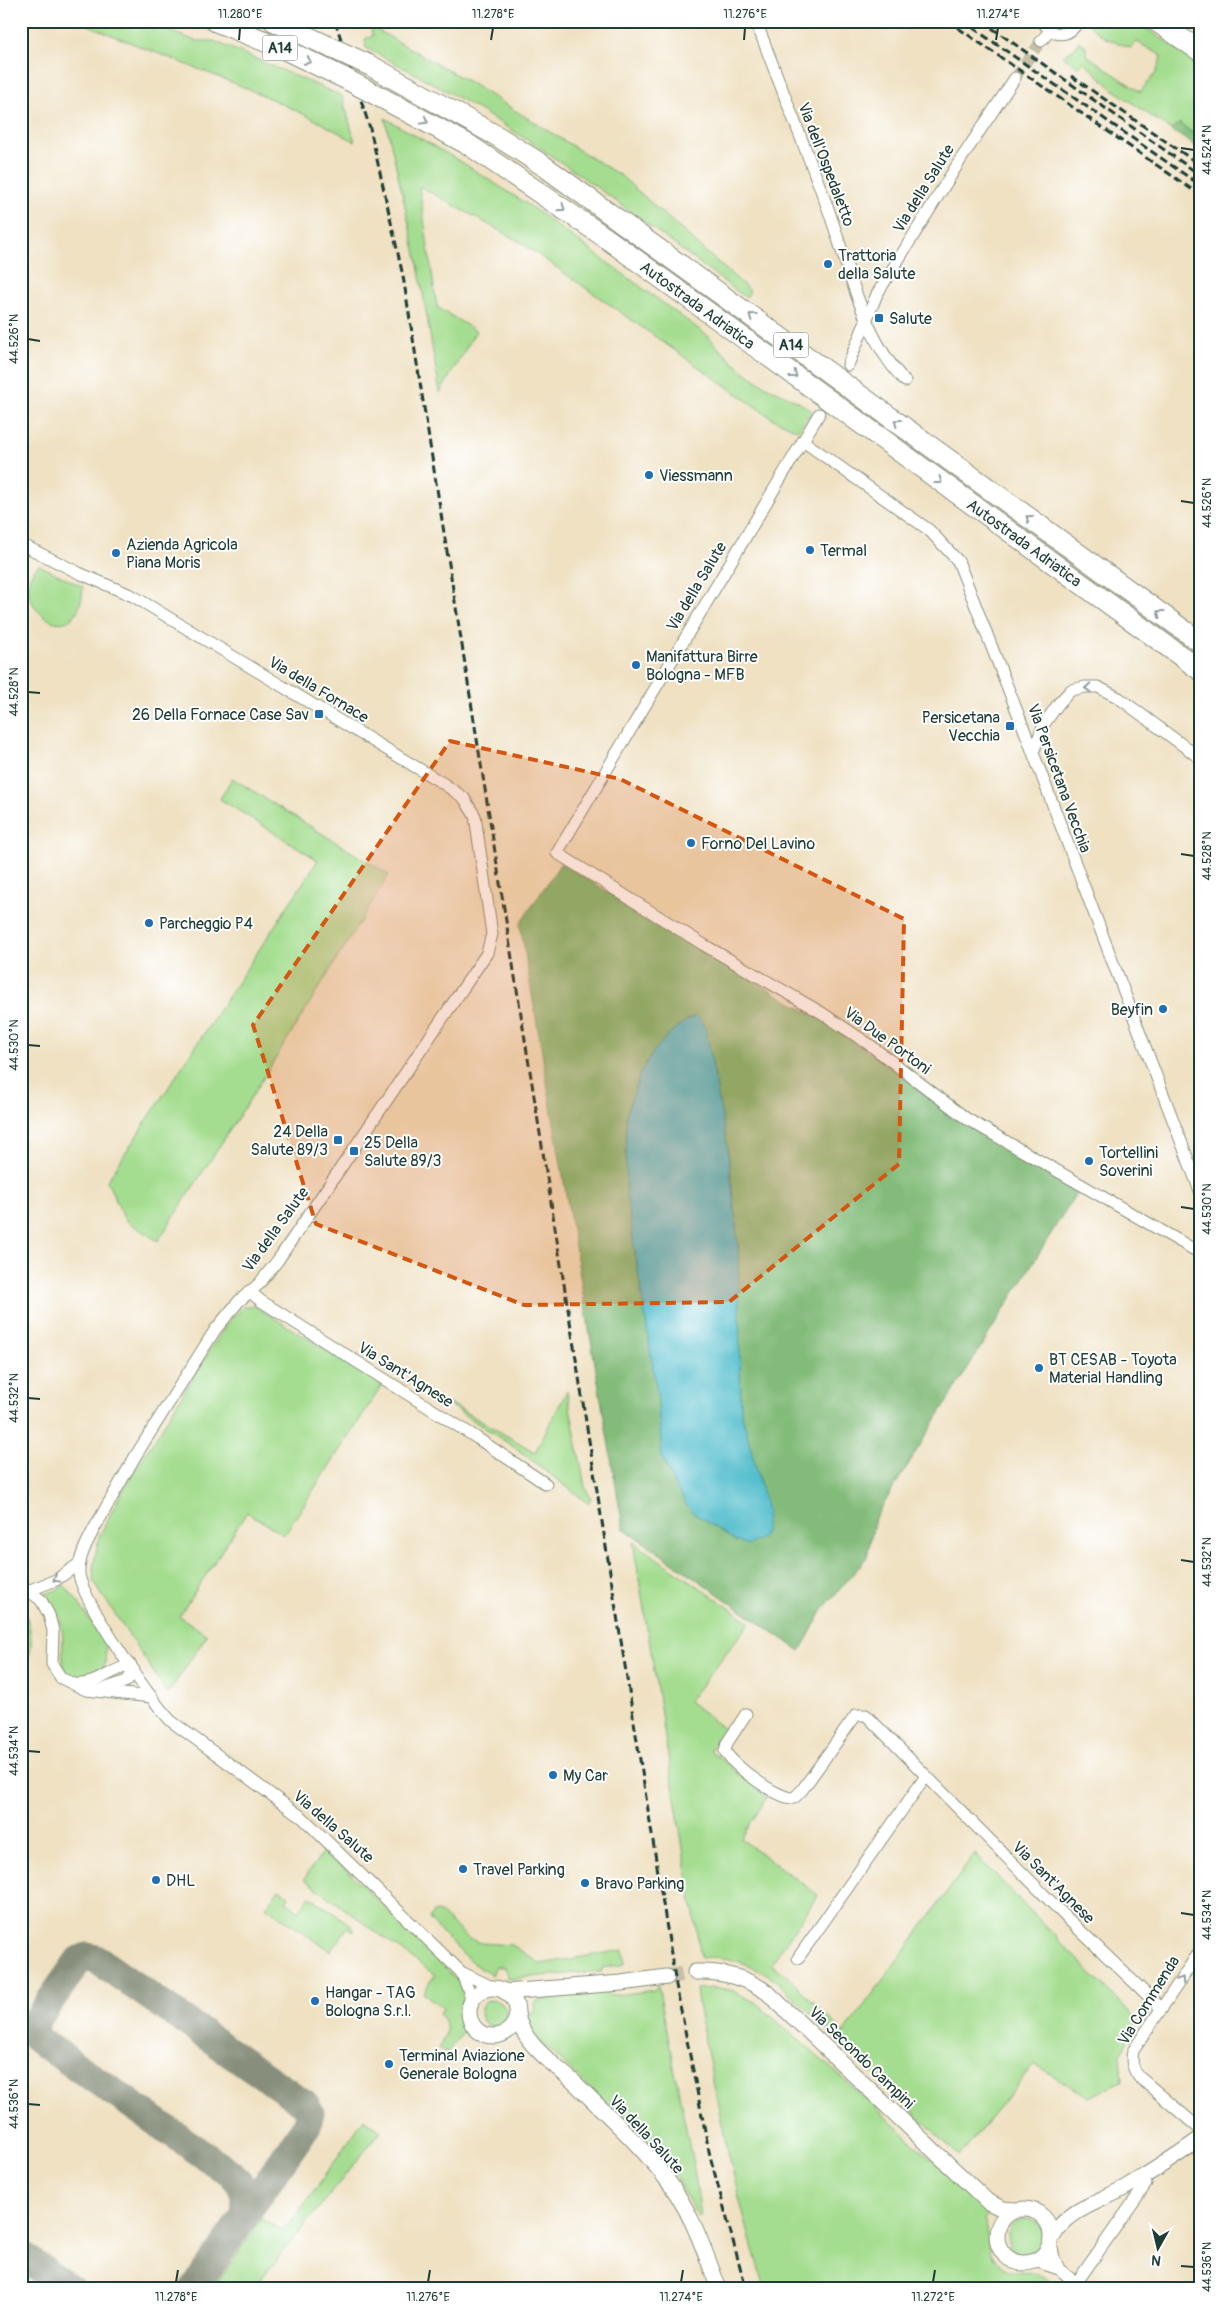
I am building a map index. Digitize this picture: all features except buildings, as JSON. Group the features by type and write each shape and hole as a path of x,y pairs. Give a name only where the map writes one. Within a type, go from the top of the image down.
{"highway":[{"name":"Autostrada Adriatica","path":"215,21 286,50 344,78 469,145 606,238 1200,670"},
{"name":"Autostrada Adriatica","path":"274,21 371,66 497,136 544,166 1200,642"},
{"path":"1156,21 1200,51"},
{"path":"1180,21 1200,34"}],"street":[{"name":"Via dell'Ospedaletto","path":"756,21 827,206 866,319"},
{"path":"1041,41 1046,26 1055,34 1066,34 1075,27 1078,21"},
{"name":"Via della Salute","path":"848,365 877,294 1015,78"},
{"path":"866,319 875,340 905,381"},
{"name":"Via della Salute","path":"557,853 819,414"},
{"name":"Via Persicetana Vecchia","path":"803,440 929,530 949,549 965,576 1200,1191"},
{"name":"Via della Fornace","path":"21,544 79,574 133,596 444,784 464,798 475,816 490,918 490,944"},
{"path":"1033,752 1044,724 1071,690 1098,687 1119,698 1200,758"},
{"path":"1024,729 1044,724"},
{"name":"Via Due Portoni","path":"557,853 704,945 830,1018 870,1044 967,1119 1200,1253"},
{"name":"Via della Salute","path":"490,944 482,961 278,1260 259,1284 249,1291 215,1330 172,1397 95,1527 80,1563 79,1572 83,1590 132,1668 164,1714 182,1730 303,1818 324,1836 461,1972 500,1990"},
{"name":"Via Sant'Agnese","path":"249,1291 261,1302 477,1438 546,1484"},
{"path":"26,1587 56,1580 80,1563"},
{"path":"26,1587 41,1600 49,1615 53,1631 52,1664 67,1682 86,1690 152,1697"},
{"path":"67,1682 86,1684 97,1681 116,1668 132,1668 127,1681 99,1690"},
{"name":"Via Sant'Agnese","path":"746,1714 727,1743 724,1751 730,1760 785,1798 794,1798 798,1794 856,1716 861,1714 872,1721 1097,1948 1162,2008"},
{"path":"798,1958 926,1776"},
{"name":"Via Commenda","path":"1200,1951 1133,2052 1131,2060 1133,2069 1146,2084 1200,2130"},
{"name":"Via della Salute","path":"461,1972 470,1994 470,2004"},
{"name":"Via Secondo Campini","path":"695,1972 732,1975 745,1979 768,1993 988,2202 1002,2209 1015,2210"},
{"path":"538,1991 516,2010 512,2026 503,2034 491,2036 479,2031 470,2020 470,2004 479,1993 523,1989 538,1991 667,1976"},
{"path":"500,1990 516,2010"},
{"name":"Via della Salute","path":"516,2010 518,2024 536,2048 576,2084 665,2176 687,2211 719,2289"},
{"name":"Via della Salute","path":"503,2034 536,2048"},
{"path":"1035,2261 1046,2252 1060,2225 1074,2213 1132,2183 1200,2139"},
{"path":"1074,2213 1056,2216 1023,2209 1015,2210 1002,2220 997,2234 1000,2250 1006,2256 1020,2263 1035,2261 1059,2269 1077,2287 1146,2184"},
{"name":"Via Secondo Campini","path":"988,2202 995,2216 997,2234"},
{"path":"1039,2213 1049,2224 1051,2240 1059,2269"}],"highlighted area":[{"path":"450,741 620,779 904,919 899,1164 729,1302 524,1305 316,1224 253,1025"}],"green space":[{"path":"79,21 141,21 196,41 214,41 342,96 355,142 289,107"},
{"path":"1089,21 1136,21 1200,65 1200,99 1196,100 1193,108 1200,122 1200,132 1191,132 1180,124 1171,130 1114,90 1084,62 1078,67 1063,56 1074,49 1079,41 1085,45 1088,56 1140,92 1156,73 1162,56 1137,42 1131,48 1105,38 1090,26"},
{"path":"370,26 469,82 621,176 750,291 746,298 626,208 534,144 452,94 366,48 365,39 373,36"},
{"path":"385,118 463,163 530,206 708,336 746,373 812,411 798,430 773,419 520,242 419,186 437,307 476,331 440,393 417,259"},
{"path":"1180,123 1191,132 1200,132 1200,149 1171,130"},
{"path":"39,565 83,587 78,609 69,621 57,622 44,617 34,606 29,593 29,578"},
{"path":"232,778 389,875 259,1085 158,1241 125,1220 107,1181 318,860 220,799"},
{"path":"561,863 720,961 816,1017 876,1057 964,1122 1078,1190 875,1518 867,1557 824,1608 800,1651 623,1528 520,924"},
{"path":"244,1306 254,1306 383,1384 284,1535 247,1512 179,1616 207,1635 168,1694 93,1581 94,1562 99,1537 121,1493 226,1325"},
{"path":"567,1391 585,1487 591,1498 588,1503 517,1449 448,1404 453,1405 535,1452"},
{"path":"633,1542 750,1622 689,1701 725,1730 710,1750 767,1797 741,1839 818,1895 771,1964 785,1974 844,2033 975,1854 1138,2021 1120,2055 1122,2081 1089,2097 1034,2064 959,2156 778,1982 742,1962 711,1957 701,1958"},
{"path":"64,1585 78,1602 106,1646 105,1665 92,1677 79,1678 71,1676 66,1671 60,1619 45,1594 55,1591"},
{"path":"21,1613 27,1617 31,1645 21,1672"},
{"path":"324,1850 328,1851 461,1984 467,1998 465,2010 467,2027 446,2054 439,2049 444,2040 446,2030 445,2022 439,2014 443,2008 423,1993 435,1975 304,1879"},
{"path":"279,1889 289,1896 286,1902 299,1911 310,1896 352,1926 354,1931 348,1927 331,1951 266,1907"},
{"path":"438,1911 469,1939 481,1943 512,1945 541,1964 623,1950 625,1964 602,1968 602,1971 507,1979 506,1968 496,1966 492,1975 466,1957 429,1919 433,1912"},
{"path":"658,1985 695,2175 701,2217 698,2217 676,2178 663,2162 529,2031 533,2026 527,2018 536,2008 534,2002 564,1995 606,1992 610,1996 654,1990"},
{"path":"717,1988 731,1990 755,2002 878,2109 978,2204 988,2215 984,2219 989,2247 999,2263 1010,2271 1044,2277 1058,2287 1057,2289 765,2289 735,2183 698,2004 696,1989"},
{"path":"493,2000 502,2004 506,2013 502,2022 493,2026 484,2022 480,2013 484,2004"},
{"path":"364,2119 381,2131 253,2289 213,2289 261,2219 282,2230 298,2214"},
{"path":"1025,2218 1032,2219 1038,2223 1042,2229 1042,2243 1038,2249 1032,2253 1025,2254 1018,2253 1012,2249 1008,2243 1007,2236 1008,2229 1012,2223 1018,2219"}],"water":[{"path":"696,1016 703,1022 706,1030 728,1149 738,1245 741,1411 767,1510 766,1529 762,1538 748,1545 735,1541 690,1510 673,1483 662,1457 657,1394 626,1194 626,1115 641,1071 653,1052 668,1035 688,1019"}],"taxiway":[{"path":"194,2289 307,2125 310,2112 305,2104 96,1959 87,1957 79,1960 36,2021 34,2032 37,2039 233,2175 245,2195 246,2207 245,2213 243,2219"},
{"path":"21,2255 70,2289"}],"tunnel":[{"path":"1015,78 1041,41"},
{"path":"667,1977 695,1972"}],"railway":[{"path":"335,21 370,128 403,276 676,1985 710,2156 746,2289"},
{"path":"948,21 1200,195"},
{"path":"963,21 1200,185"},
{"path":"982,21 1200,175"},
{"path":"1071,76 1200,165"}],"place":[{"name":"Trattoria della Salute","path":"828,264"},
{"name":"Salute","path":"879,318"},
{"name":"Viessmann","path":"649,475"},
{"name":"Termal","path":"810,550"},
{"name":"Azienda Agricola Piana Moris","path":"116,553"},
{"name":"Manifattura Birre Bologna - MFB","path":"636,665"},
{"name":"26 Della Fornace Case Sav","path":"319,714"},
{"name":"Persicetana Vecchia","path":"1010,726"},
{"name":"Forno Del Lavino","path":"691,843"},
{"name":"Parcheggio P4","path":"149,923"},
{"name":"Beyfin","path":"1163,1009"},
{"name":"24 Della Salute 89/3","path":"338,1140"},
{"name":"25 Della Salute 89/3","path":"354,1151"},
{"name":"Tortellini Soverini","path":"1089,1161"},
{"name":"BT CESAB - Toyota Material Handling","path":"1039,1368"},
{"name":"My Car","path":"553,1775"},
{"name":"Travel Parking","path":"463,1869"},
{"name":"DHL","path":"156,1880"},
{"name":"Bravo Parking","path":"585,1883"},
{"name":"Hangar - TAG Bologna S.r.l.","path":"315,2001"},
{"name":"Terminal Aviazione Generale Bologna","path":"389,2064"}]}
